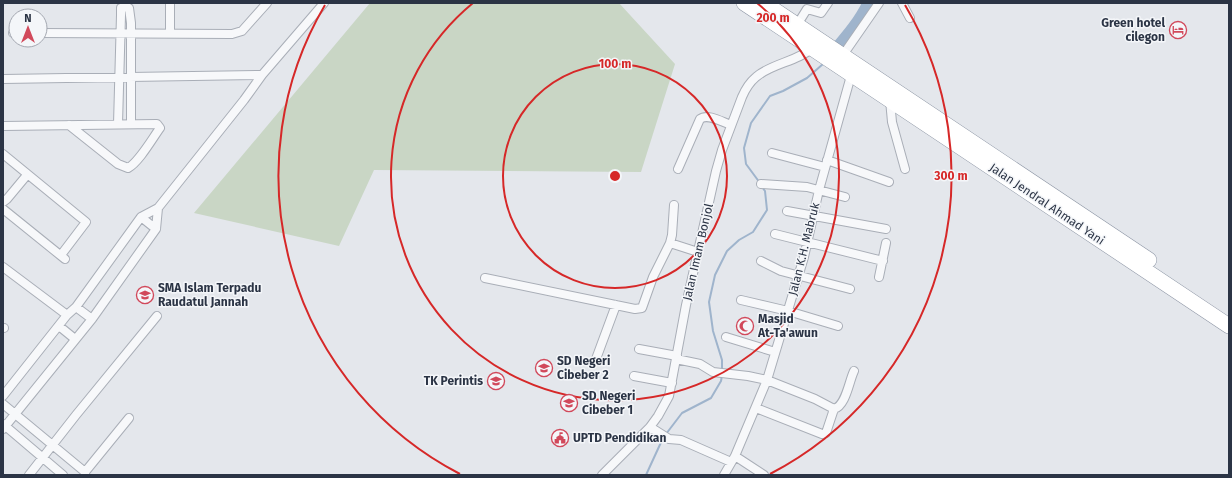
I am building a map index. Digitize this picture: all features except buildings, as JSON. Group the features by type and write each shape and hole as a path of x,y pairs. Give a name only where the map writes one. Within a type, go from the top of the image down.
{"highway":[{"name":"Jalan Jendral Ahmad Yani","path":"744,3 834,56 1027,178 1229,315"},
{"name":"Jalan Jendral Ahmad Yani","path":"770,5 890,100 1229,326"}],"street":[{"path":"170,3 170,33"},
{"path":"48,33 238,33 247,26 267,3"},
{"path":"3,396 67,315 76,307 141,217 158,208 244,100 262,75 324,3"},
{"path":"797,25 807,9 821,13 828,3"},
{"path":"834,56 879,3"},
{"path":"902,3 910,18"},
{"path":"118,124 121,8 126,7 129,8 130,14 132,78 131,124"},
{"name":"Jalan Imam Bonjol","path":"602,475 650,427 669,396 686,305 716,171 742,97 756,77 767,70 798,58 834,56"},
{"name":"Jalan K.H. Mabruk","path":"724,475 733,459 767,380 799,275 826,164 834,56"},
{"path":"3,80 262,75"},
{"path":"890,100 892,122 905,169"},
{"path":"678,169 700,119 703,117 711,118 731,125"},
{"path":"3,126 157,124 160,128 136,161 128,168 118,164 69,126"},
{"path":"772,153 826,164 890,182"},
{"path":"3,154 86,222 63,257 4,206 27,175"},
{"path":"761,184 807,187 845,196"},
{"path":"485,278 635,309 642,308 653,277 670,243 673,228 674,205"},
{"path":"63,475 4,426 92,319 156,229 158,208"},
{"path":"787,211 812,217 886,229"},
{"path":"141,217 156,229"},
{"path":"775,234 883,261"},
{"path":"670,243 698,252"},
{"path":"879,277 886,243"},
{"path":"761,261 781,271 850,289"},
{"path":"3,267 67,315"},
{"path":"741,300 788,311 838,326"},
{"path":"596,359 616,305"},
{"path":"76,307 92,319"},
{"path":"29,475 157,316"},
{"path":"59,326 75,339"},
{"path":"726,337 775,352"},
{"path":"638,349 700,364 713,372 767,380 815,399 834,409"},
{"path":"756,408 822,434 826,433 834,409 838,408 842,404 854,371"},
{"path":"634,376 672,383"},
{"path":"3,404 85,473 129,418"},
{"path":"650,427 666,437 681,440 733,459 764,475"}],"green space":[{"path":"370,3 619,3 675,64 641,172 374,170 339,246 194,213"}],"waterway":[{"path":"829,58 856,25 869,3"},
{"path":"760,183 746,164 744,148 751,123 770,96 807,78 823,64"},
{"path":"722,371 722,360 713,331 709,302 715,275 727,251 739,240 753,232 767,210 765,191 762,187"},
{"path":"666,434 682,413 711,398 721,381 722,375"},
{"path":"646,475 663,438"}],"place":[{"name":"Green hotel cilegon","path":"1178,30"},
{"name":"SMA Islam Terpadu Raudatul Jannah","path":"145,295"},
{"name":"Masjid At-Ta'awun","path":"745,326"},
{"name":"SD Negeri Cibeber 2","path":"544,368"},
{"name":"TK Perintis","path":"496,381"},
{"name":"SD Negeri Cibeber 1","path":"569,403"},
{"name":"UPTD Pendidikan","path":"560,438"}]}
